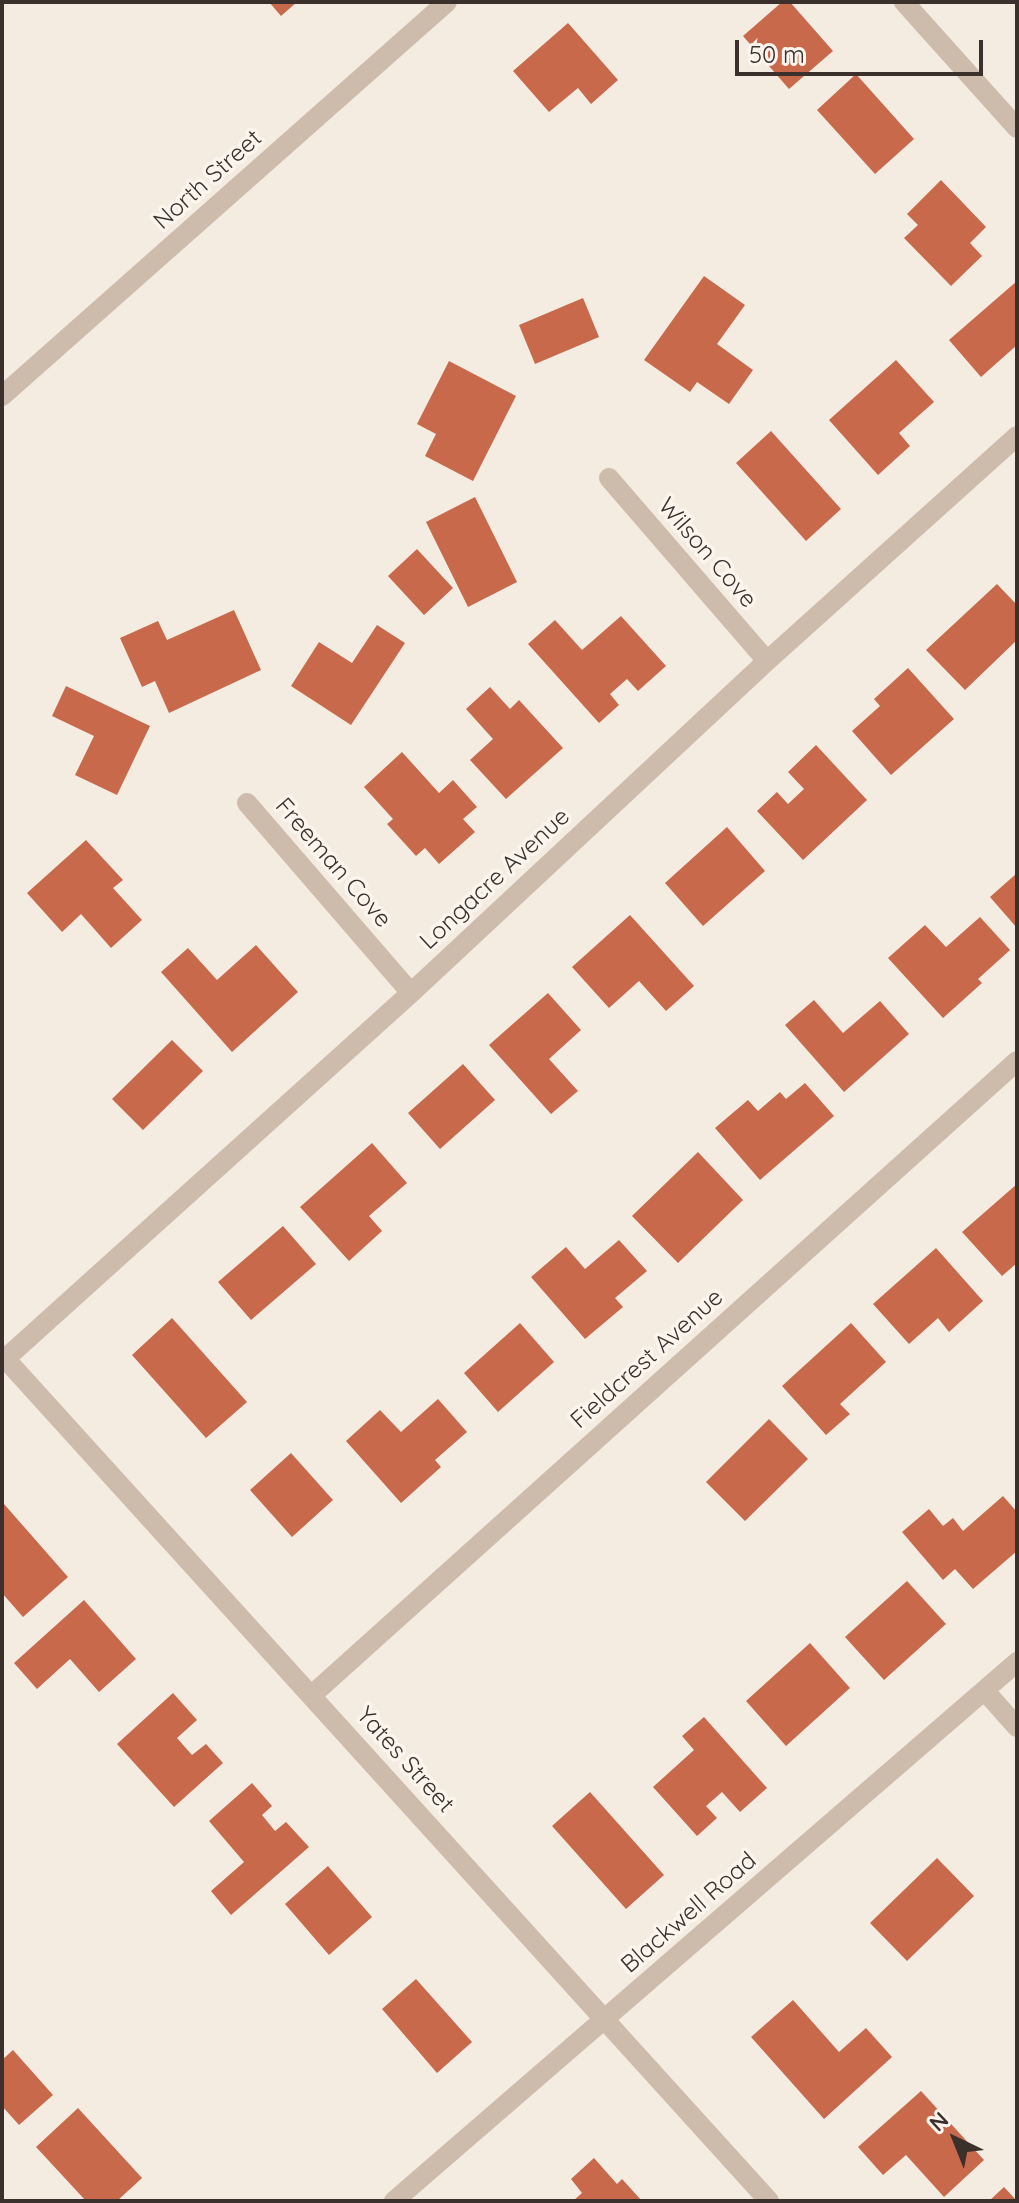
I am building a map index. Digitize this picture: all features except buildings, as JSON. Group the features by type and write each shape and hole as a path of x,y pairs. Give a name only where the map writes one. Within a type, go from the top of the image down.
{"street":[{"name":"North Street","path":"2,396 447,2"},
{"path":"904,2 1017,128"},
{"name":"Longacre Avenue","path":"4,1357 411,993 767,661 1017,436"},
{"name":"Wilson Cove","path":"609,478 767,661"},
{"name":"Freeman Cove","path":"247,803 411,993"},
{"name":"Fieldcrest Avenue","path":"312,1695 1017,1061"},
{"name":"Yates Street","path":"4,1357 769,2201"},
{"name":"Blackwell Road","path":"394,2201 1017,1662"},
{"path":"985,1691 1017,1727"}]}
